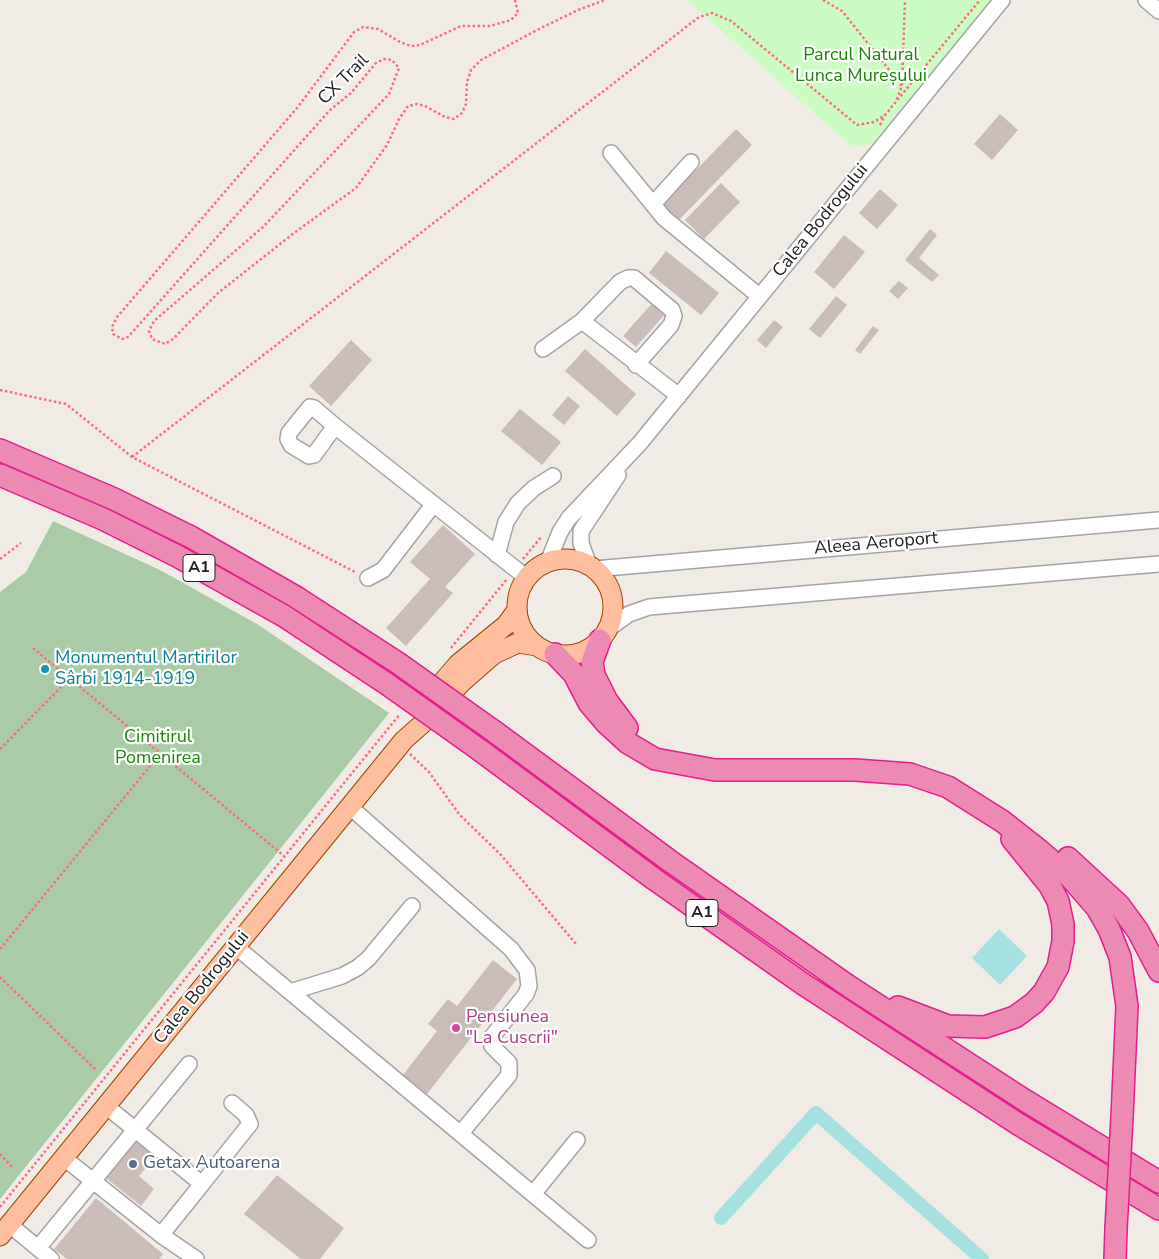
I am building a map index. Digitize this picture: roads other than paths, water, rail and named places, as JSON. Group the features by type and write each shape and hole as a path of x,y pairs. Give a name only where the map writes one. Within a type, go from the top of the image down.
{"highway":[{"name":"A1","path":"0,450 105,494 191,537 296,596 398,663 685,872 850,987 1026,1101 1159,1182"},
{"name":"A1","path":"0,475 103,519 177,556 284,616 387,684 654,879 803,984 969,1093 1159,1209"},
{"path":"604,634 594,655 592,668 600,688 615,714 644,742 686,765"},
{"path":"546,650 574,674 598,715 622,738 655,759 715,770 855,770 910,774 948,786 989,812 1056,863 1081,888 1102,917 1115,943 1123,971 1127,1006 1115,1259"},
{"path":"850,987 928,1019 948,1026 967,1028 985,1027 1015,1017 1034,1003 1044,992 1058,967 1062,954 1063,924 1058,901 1040,872 989,812"},
{"path":"1018,834 1064,855 1105,889 1138,931 1159,970"}],"main road":[{"path":"519,572 536,569 548,562 570,559 591,567"},
{"name":"Calea Bodrogului","path":"5,1230 235,946 292,862 349,806 402,743 468,676 494,654 518,643 567,655 582,652 604,634 612,612 612,596 605,581 591,567"},
{"name":"Calea Bodrogului","path":"402,743 414,720 448,675 472,651 506,625 517,610 519,572"},
{"path":"517,610 521,628 546,650"}],"street":[{"name":"Calea Bodrogului","path":"548,562 568,518 640,443 1002,0"},
{"path":"1146,0 1159,11"},
{"path":"611,152 654,203 654,208 664,218 759,296"},
{"path":"654,203 691,162"},
{"path":"543,349 582,321 620,282 634,278 672,310 674,316 671,325 636,365"},
{"path":"582,321 678,396"},
{"path":"335,426 519,572"},
{"name":"Calea Bodrogului","path":"591,567 580,543 581,531 640,443"},
{"path":"497,555 506,522 518,503 534,488 553,476"},
{"path":"368,578 383,570 433,505"},
{"name":"Aleea Aeroport","path":"591,567 1159,520"},
{"path":"604,634 629,614 650,607 1159,564"},
{"path":"349,806 511,949 527,970 529,986 526,994 491,1038 492,1046 509,1063 508,1075 461,1133"},
{"path":"290,992 342,976 357,968 368,959 412,906"},
{"path":"235,946 588,1240"},
{"path":"38,1248 189,1064"},
{"path":"161,1235 250,1124 246,1115 232,1103"},
{"path":"106,1106 202,1184"},
{"path":"533,1194 577,1140"},
{"path":"64,1158 161,1235 196,1259"},
{"path":"5,1230 38,1248 51,1259"}],"water":[{"path":"999,929 1027,956 1000,985 972,958"}],"waterway":[{"path":"721,1218 816,1113 982,1259"}],"place":[{"name":"Monumentul Martirilor Sârbi 1914-1919","path":"45,669"},
{"name":"Pensiunea \"La Cuscrii\"","path":"456,1028"},
{"name":"Getax Autoarena","path":"133,1164"}],"park label":[{"name":"Parcul Natural Lunca Mureșului","path":"861,66"},
{"name":"Cimitirul Pomenirea","path":"158,748"}]}
